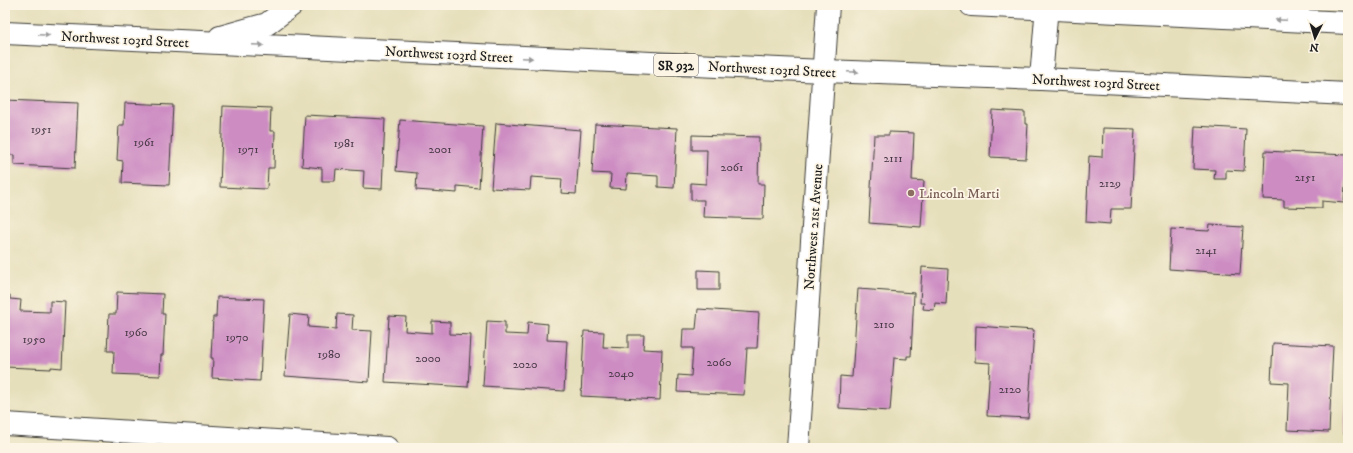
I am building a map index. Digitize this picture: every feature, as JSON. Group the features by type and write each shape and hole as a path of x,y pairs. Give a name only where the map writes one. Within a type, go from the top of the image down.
{"main road":[{"path":"197,43 267,24 292,5"},
{"name":"Northwest 21st Avenue","path":"798,448 828,5"},
{"path":"971,5 1047,7 1348,24"},
{"path":"1041,79 1047,7"},
{"name":"Northwest 103rd Street","path":"5,33 197,43 824,71 1041,79 1348,94"},
{"path":"5,424 386,448"}],"building":[{"path":"5,100 78,103 75,168 14,165 14,155 5,155"},
{"path":"125,103 173,105 169,185 122,183 123,161 117,160 119,125 124,125"},
{"path":"223,106 271,108 270,131 275,131 274,168 268,168 267,189 220,187"},
{"path":"992,110 1025,112 1025,124 1028,124 1026,159 990,157"},
{"path":"305,115 385,119 382,189 363,188 364,171 336,169 335,181 322,181 322,168 302,166"},
{"path":"400,120 483,126 479,188 457,186 457,193 416,190 417,173 396,171"},
{"path":"496,123 581,130 576,194 561,193 562,179 531,177 530,190 491,188"},
{"path":"595,124 677,128 674,188 658,187 658,176 627,174 626,189 610,188 611,174 592,173"},
{"path":"1195,126 1246,129 1244,171 1226,170 1226,179 1214,179 1215,170 1193,169"},
{"path":"1103,128 1135,129 1131,209 1111,209 1110,224 1086,222 1089,156 1102,157"},
{"path":"889,132 914,133 912,180 924,181 921,227 869,223 874,135 889,135"},
{"path":"692,135 759,137 758,184 764,184 763,219 703,217 704,200 691,200 691,183 706,184 707,150 692,150"},
{"path":"1265,151 1347,155 1344,203 1322,201 1322,208 1284,207 1284,200 1263,199"},
{"path":"1210,225 1243,227 1240,274 1169,269 1171,229 1209,231"},
{"path":"922,267 948,269 946,304 935,303 934,310 923,309 924,303 920,303"},
{"path":"698,270 719,271 719,290 698,290"},
{"path":"858,289 914,293 911,356 907,356 907,359 894,358 890,411 839,408 840,376 852,377"},
{"path":"117,292 163,294 162,314 165,314 163,355 161,355 160,376 113,374 114,351 107,351 109,314 116,314"},
{"path":"5,295 10,295 10,299 21,300 20,311 50,312 50,301 65,302 62,368 5,367"},
{"path":"217,297 264,299 260,381 212,378 213,358 211,358 213,317 216,317"},
{"path":"698,309 759,313 757,348 747,348 744,395 677,392 678,375 691,376 693,348 682,348 683,329 696,329"},
{"path":"290,314 309,316 308,327 336,329 337,314 353,315 352,330 372,331 369,382 285,376"},
{"path":"389,316 406,317 405,331 432,333 432,321 450,322 450,334 471,335 468,387 385,382"},
{"path":"487,321 505,322 505,334 527,335 528,322 548,324 547,340 567,341 564,391 483,386"},
{"path":"976,326 1034,330 1028,418 987,416 990,363 975,362"},
{"path":"584,331 604,332 603,347 628,348 628,335 644,335 643,349 662,350 660,400 581,396"},
{"path":"1273,343 1333,346 1329,432 1287,430 1289,383 1271,382"},
{"path":"1347,390 1348,434 1344,434"}],"place":[{"name":"Lincoln Marti","path":"911,193"}]}
